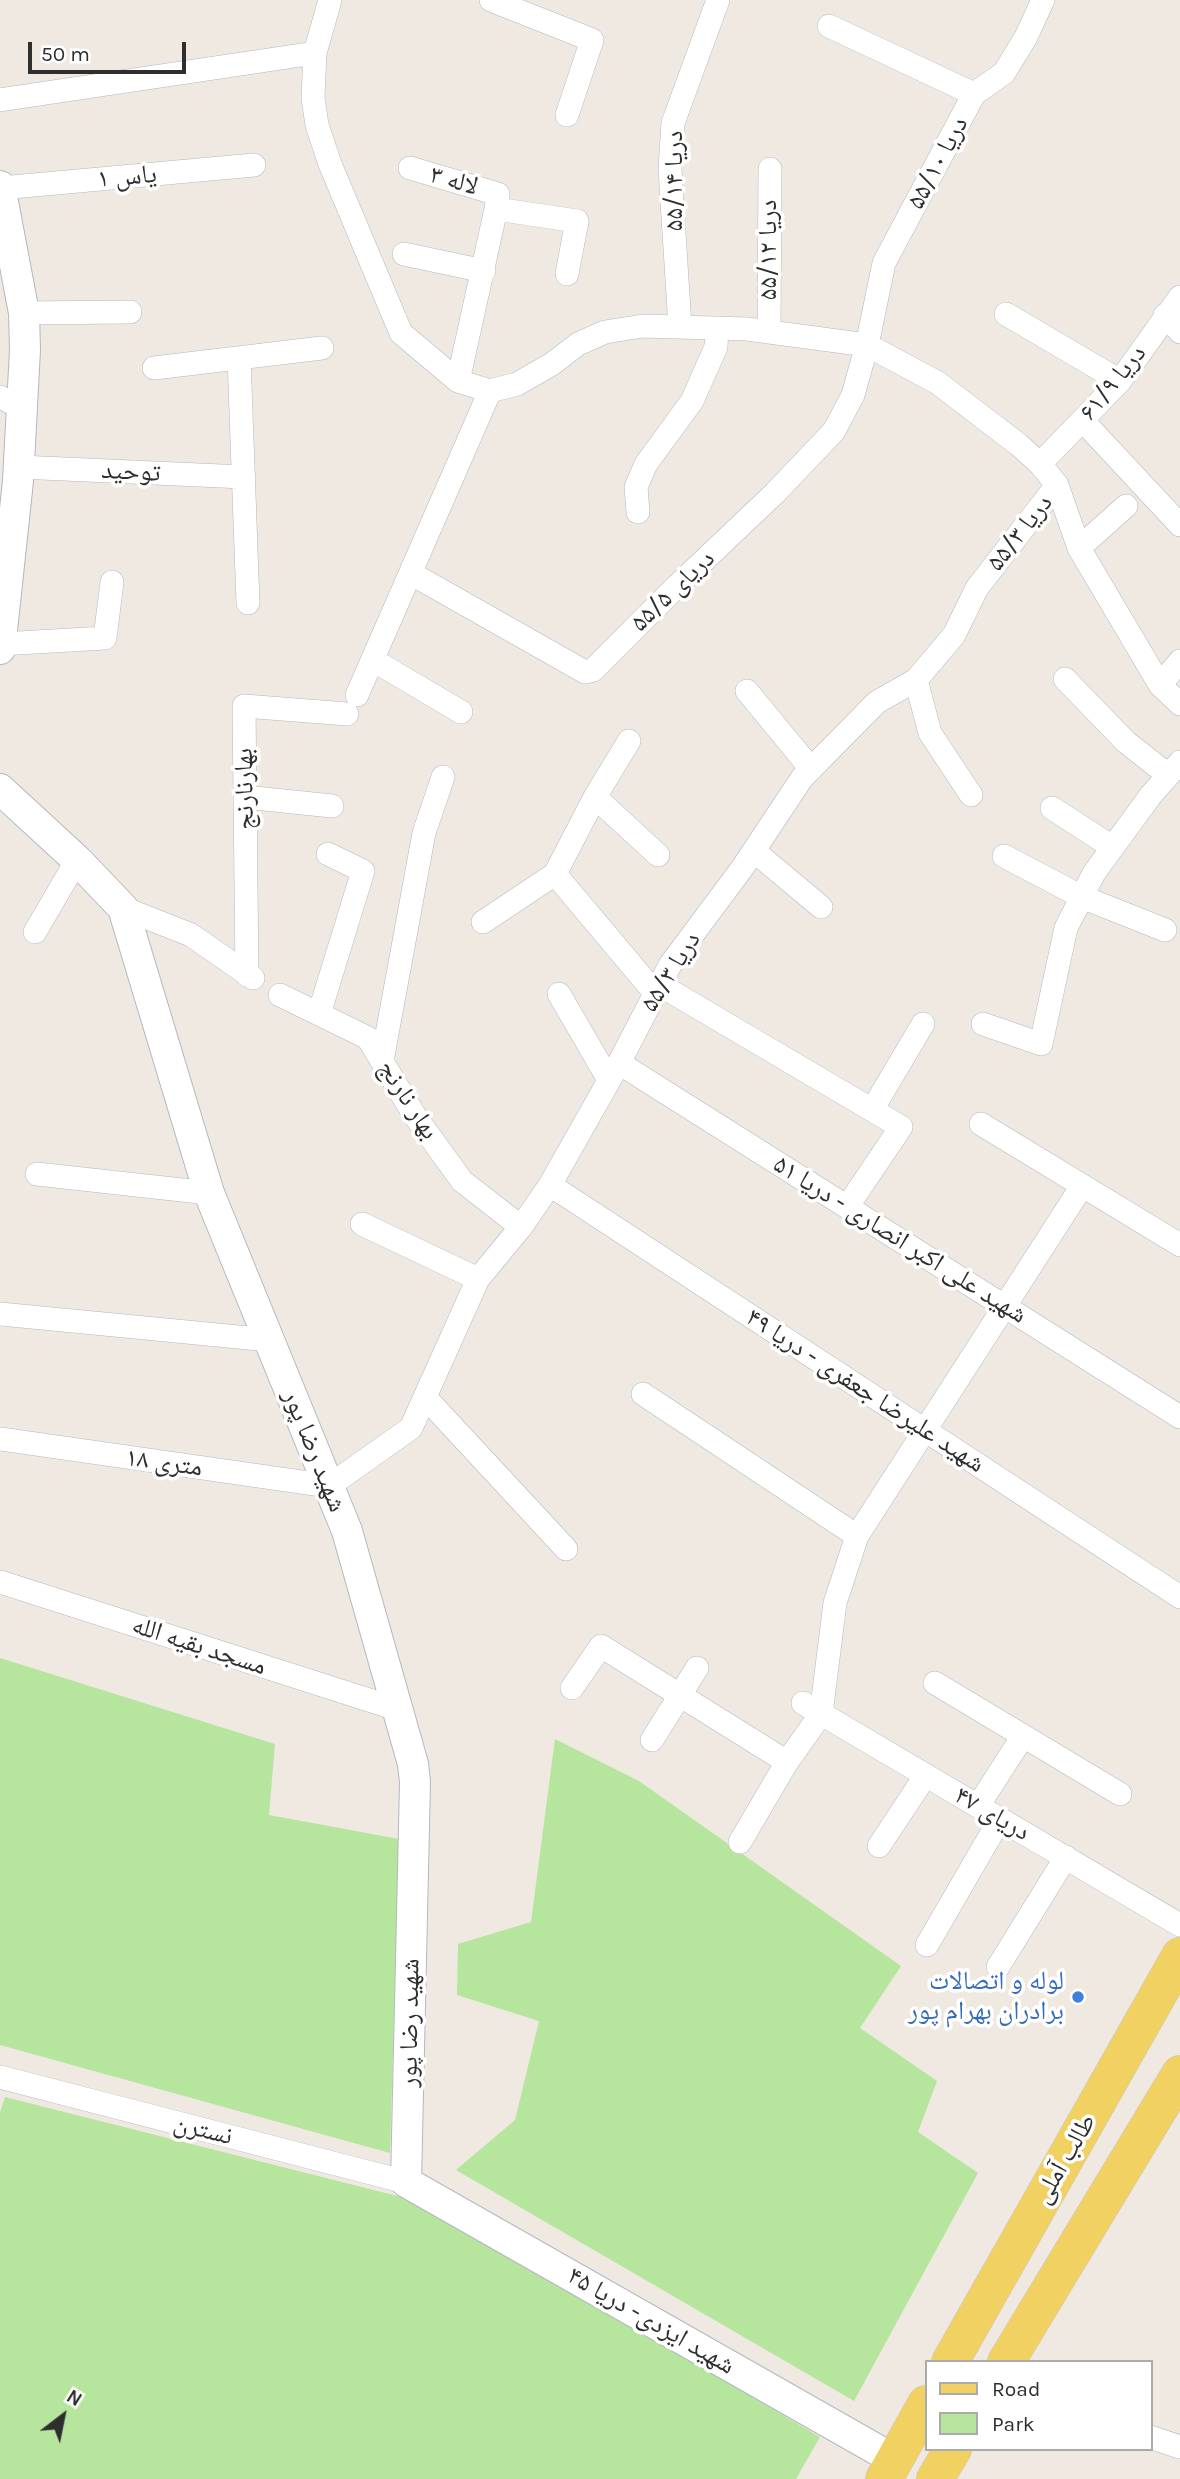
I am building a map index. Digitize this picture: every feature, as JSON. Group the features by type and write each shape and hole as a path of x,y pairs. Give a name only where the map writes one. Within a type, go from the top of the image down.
{"main road":[{"name":"طالب آملی","path":"951,2360 1176,1966"},
{"name":"طالب آملی","path":"1007,2360 1179,2076"},
{"path":"890,2469 925,2406"}],"street":[{"path":"330,0 315,53 313,98 317,125 330,164 401,333 458,381 490,391 517,384 552,364 578,344 605,332 643,326 769,331 867,345 939,383 1040,464 1057,485 1079,548 1160,685 1180,704"},
{"path":"491,0 592,40 567,115"},
{"name":"دریا ۵۵/۱۴","path":"680,327 670,169 673,123 718,0"},
{"name":"دریا ۵۵/۱۰","path":"867,345 884,263 974,94 1004,73 1026,37 1043,0"},
{"path":"829,26 974,94"},
{"path":"0,100 315,53"},
{"name":"یاس ۱","path":"0,187 254,165"},
{"name":"لاله ۳","path":"410,169 497,201 578,221 567,274"},
{"name":"دریا ۵۵/۱۲","path":"769,331 770,169"},
{"path":"0,187 24,313 25,350 11,402 19,467 0,646 106,638 112,582"},
{"path":"458,381 484,271 497,201"},
{"path":"404,254 484,271"},
{"name":"دریا ۶۱/۹","path":"1040,464 1172,324 1180,297"},
{"path":"24,313 130,312"},
{"path":"1006,314 1120,381"},
{"path":"638,512 636,487 646,464 692,401 716,347 717,328"},
{"name":"دریای ۵۵/۵","path":"412,573 585,672 593,670 775,493 834,431 853,395 867,345"},
{"path":"154,368 322,348"},
{"path":"239,358 248,603"},
{"path":"461,712 373,660 490,391"},
{"path":"1083,421 1180,525"},
{"name":"توحید","path":"19,467 244,477"},
{"name":"دریا ۵۵/۳","path":"329,1486 411,1428 478,1279 521,1227 550,1185 670,965 754,851 802,778 877,702 916,680 954,635 977,588 1057,485"},
{"path":"1079,548 1126,506"},
{"name":"بهارنارنج","path":"123,908 191,935 250,977 244,706 352,704 373,660"},
{"path":"1160,685 1180,661"},
{"path":"983,1024 1041,1045 1066,928 1094,873 1150,794 1174,768 1126,742 1065,679"},
{"path":"916,680 930,733 971,795"},
{"path":"747,691 811,769"},
{"path":"484,922 555,874 629,741"},
{"path":"382,1061 424,833 443,777"},
{"name":"شهید رضا پور","path":"0,789 77,860 123,908 209,1193 347,1531 413,1764 416,1804 407,2182"},
{"path":"245,797 332,806"},
{"path":"596,797 658,855"},
{"path":"1052,808 1112,848"},
{"path":"754,851 821,907"},
{"path":"319,1014 363,871 328,854"},
{"path":"1004,856 1082,897 1165,930"},
{"path":"35,932 77,860"},
{"path":"555,874 657,989 901,1127 847,1207"},
{"path":"559,994 614,1072"},
{"name":"بهار نارنج","path":"280,995 368,1038 415,1116 463,1181 521,1227"},
{"path":"872,1110 923,1024"},
{"name":"شهید علی اکبر انصاری - دریا ۵۱","path":"614,1072 847,1207 1180,1417"},
{"path":"981,1124 1180,1245"},
{"path":"37,1174 209,1193"},
{"name":"شهید علیرضا جعفری - دریا ۴۹","path":"550,1185 1180,1597"},
{"path":"740,1842 787,1762 812,1709 835,1603 857,1536 1082,1186"},
{"path":"362,1224 478,1279"},
{"path":"0,1314 269,1340"},
{"path":"643,1394 857,1536"},
{"path":"425,1397 566,1549"},
{"name":"۱۸ متری","path":"0,1439 329,1486"},
{"name":"مسجد بقیه الله","path":"0,1583 397,1709"},
{"path":"572,1688 601,1646 787,1762"},
{"path":"652,1740 697,1668"},
{"path":"935,1683 1120,1794"},
{"name":"دریای ۴۷","path":"812,1709 1180,1925"},
{"path":"978,1806 1023,1736"},
{"path":"879,1846 926,1775"},
{"path":"928,1945 1000,1819"},
{"path":"998,1967 1066,1857"},
{"name":"نسترن","path":"0,2077 407,2182"},
{"name":"شهید ایزدی- دریا ۴۵","path":"407,2182 890,2469"},
{"path":"1152,2437 1178,2443"}],"green space":[{"path":"0,1658 275,1744 269,1815 399,1839 390,2153 0,2045"},
{"path":"555,1739 639,1781 901,1966 860,2028 937,2081 918,2132 978,2173 854,2401 456,2170 515,2120 539,2021 457,1995 458,1944 531,1922"},
{"path":"5,2097 425,2203 820,2437 796,2479 0,2479 0,2112"}],"place":[{"name":"لوله و اتصالات برادران بهرام پور","path":"1078,1997"}]}
